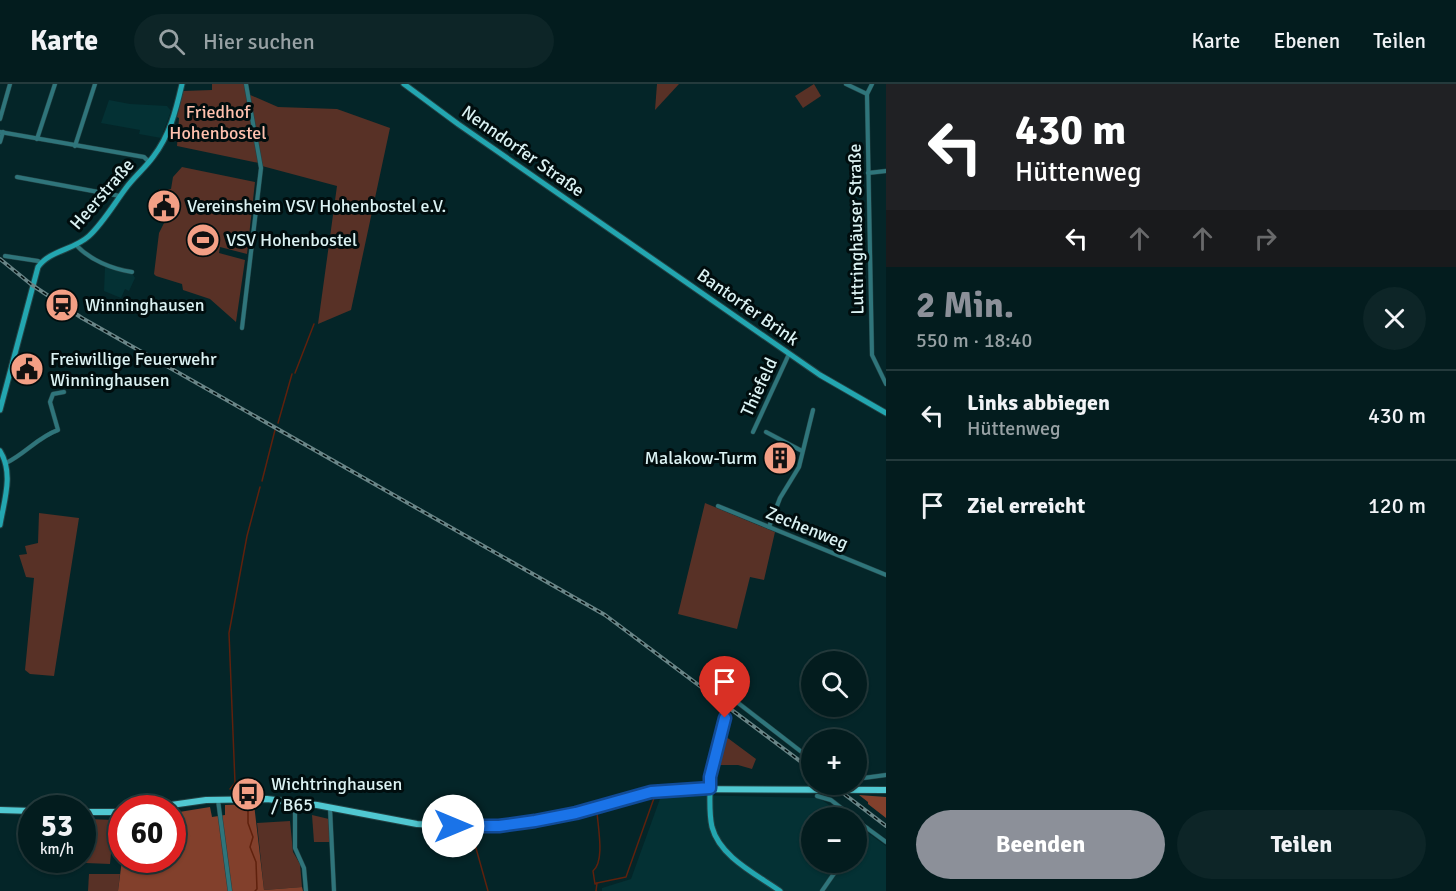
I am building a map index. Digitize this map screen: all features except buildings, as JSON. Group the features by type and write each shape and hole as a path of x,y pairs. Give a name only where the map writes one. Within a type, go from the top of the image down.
{"main road":[{"path":"186,803 267,799 295,801 408,823 477,827 552,818 659,790 710,788 886,790"},
{"path":"0,810 18,811"}],"street":[{"path":"0,118 10,84"},
{"path":"37,139 55,84"},
{"path":"75,146 95,84"},
{"name":"Heerstraße","path":"41,263 90,235 132,179 161,147 170,130 182,84"},
{"path":"242,328 261,168 246,84"},
{"name":"Nenndorfer Straße","path":"404,84 597,220"},
{"path":"846,84 867,94 872,84"},
{"name":"Luttringhäuser Straße","path":"867,94 872,355 886,384"},
{"path":"0,142 2,132 144,157 149,162"},
{"path":"868,173 886,171"},
{"path":"16,177 120,196"},
{"name":"Bantorfer Brink","path":"597,220 823,377 886,413"},
{"path":"76,245 113,269 132,272"},
{"path":"0,409 33,281 41,263 5,256"},
{"name":"Thiefeld","path":"753,432 789,354"},
{"path":"6,463 17,458 49,433 58,430 50,398 60,391 64,392"},
{"path":"769,527 780,498 799,467 813,410"},
{"path":"766,432 802,452"},
{"path":"0,451 6,463 7,477 0,525"},
{"name":"Zechenweg","path":"718,506 886,575"},
{"path":"739,668 732,694 733,699 801,752"},
{"path":"725,718 710,777 712,826 722,846 735,859 780,891"},
{"path":"867,778 886,775"},
{"path":"817,796 831,800 840,807"},
{"path":"218,800 230,891"},
{"path":"295,801 296,848 304,868 306,891"},
{"path":"330,807 334,891"},
{"path":"867,828 886,843"},
{"path":"822,891 834,873"}],"shaded area":[{"path":"109,100 130,104 167,106 171,111 161,138 139,134 140,130 101,123"},
{"path":"105,267 132,273 135,278 129,291 125,289 121,298 104,291"},
{"path":"859,795 886,797 886,818 868,804"},
{"path":"661,796 819,798 832,807 801,807 801,873 867,873 867,832 886,846 886,891 602,891 602,888 631,879"},
{"path":"254,804 264,890 302,887 303,891 118,891 120,873 186,873 186,811 210,807 212,817 225,815 225,805"}],"green space":[{"name":"Friedhof Hohenbostel","path":"212,84 245,84 259,163 177,146 179,118 177,117 183,91 212,90"},
{"path":"657,84 679,84 655,110"},
{"path":"814,84 821,96 803,108 795,96"},
{"path":"248,94 278,107 337,109 390,128 351,310 318,324 337,186 262,166"},
{"name":"VSV Hohenbostel","path":"182,167 255,182 247,254 220,247 219,253 245,260 236,322 210,299 183,290 182,284 154,274 159,233 165,221 156,219 159,189 171,189 173,177"},
{"path":"705,503 775,532 764,580 750,577 737,629 678,614"},
{"path":"39,513 79,518 54,676 30,674 25,670 34,578 26,577 19,555 27,554 25,546 38,543"},
{"path":"725,736 756,759 752,769 738,765 718,765"},
{"path":"312,815 329,819 331,842 314,842"},
{"path":"96,819 108,820 108,864 96,863"},
{"path":"290,821 293,852 300,864 302,887 264,890 257,823"},
{"path":"89,874 120,874 118,891 88,891"}],"waterway":[{"path":"295,373 314,324"},
{"path":"278,423 292,374"},
{"path":"262,481 275,430"},
{"path":"230,789 235,783 229,633 247,536 260,487"},
{"path":"596,891 597,883 626,877 654,798"},
{"path":"248,807 248,823 253,837 250,847 256,862 257,889 255,891"},
{"path":"597,812 600,852 597,866 593,871 595,884 597,883"},
{"path":"472,834 488,891"}],"railway":[{"path":"0,259 32,285 82,318 605,615 801,762"},
{"path":"845,795 886,826"}],"place":[{"name":"Vereinsheim VSV Hohenbostel e.V.","path":"164,206"},
{"name":"VSV Hohenbostel","path":"203,240"},
{"name":"Winninghausen","path":"62,305"},
{"name":"Freiwillige Feuerwehr Winninghausen","path":"27,369"},
{"name":"Malakow-Turm","path":"780,458"},
{"name":"Wichtringhausen / B65","path":"248,794"}],"route":[{"path":"453,826 499,826 535,821 576,813 651,792 710,788 710,777 725,718"}]}
